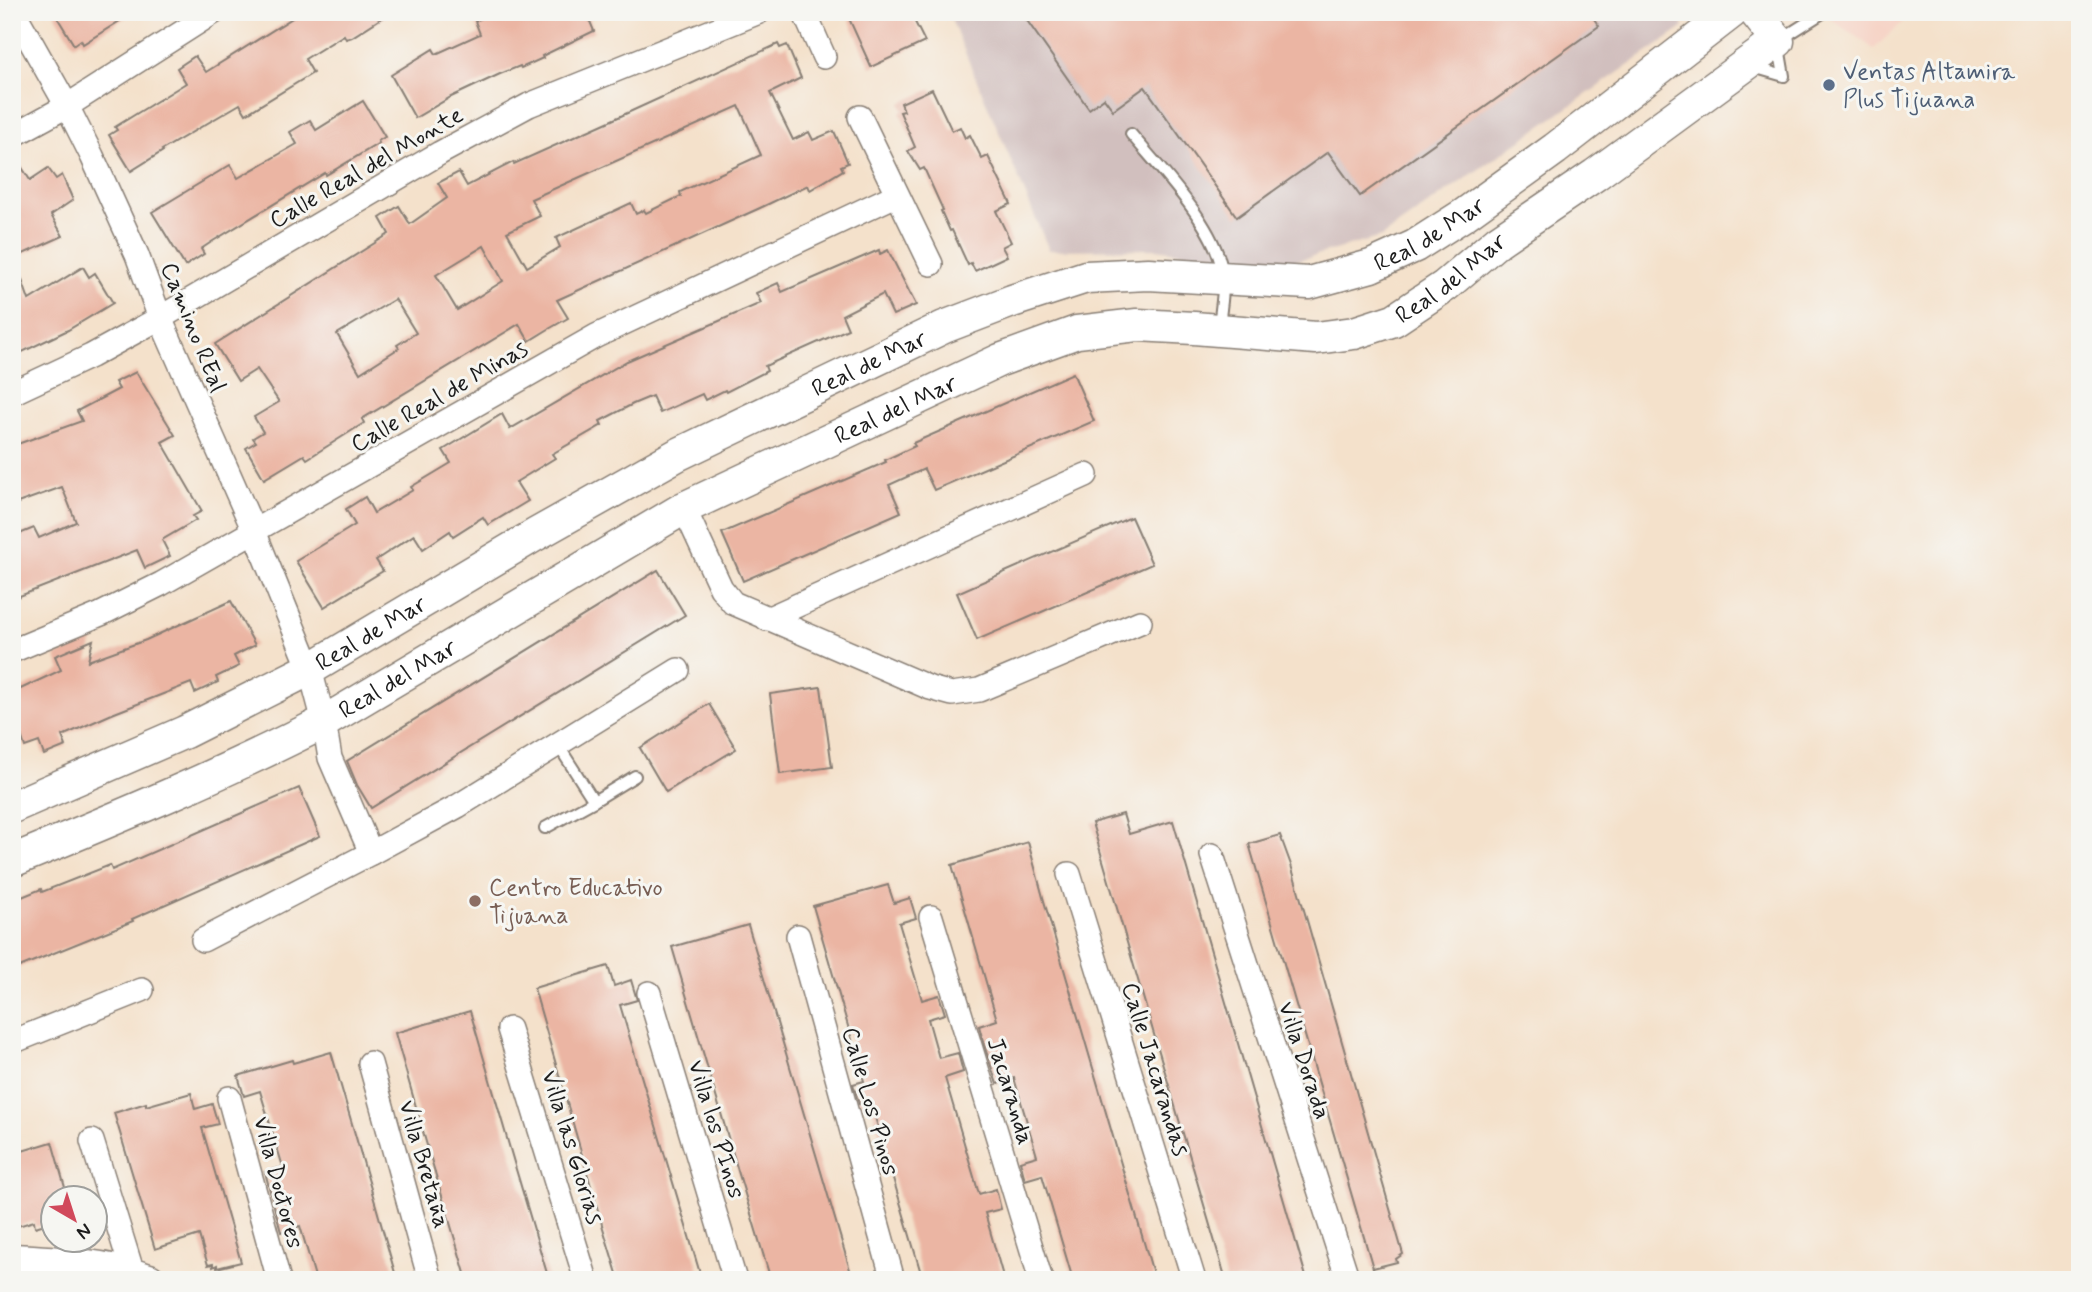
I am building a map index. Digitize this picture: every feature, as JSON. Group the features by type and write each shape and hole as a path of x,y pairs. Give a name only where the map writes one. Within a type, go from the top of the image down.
{"street":[{"name":"Camino REal","path":"14,12 67,106 137,255 160,318 254,531 310,669 330,758 370,853"},
{"path":"12,136 67,106 214,12"},
{"name":"Calle Real del Monte","path":"12,393 91,356 160,318 440,153 529,105 759,12"},
{"path":"804,12 824,57"},
{"path":"1755,12 1778,41"},
{"path":"1718,17 1747,66"},
{"name":"Real de Mar","path":"12,807 185,732 310,669 535,535 677,455 944,327 1086,277 1148,274 1309,283 1371,266 1415,246 1465,214 1555,149 1718,17"},
{"name":"Real del Mar","path":"12,860 244,761 324,722 684,508 1000,360 1077,332 1137,325 1194,327 1317,338 1354,333 1394,320 1445,286 1499,241 1595,175 1778,41"},
{"path":"860,117 931,264"},
{"name":"Calle Real de Minas","path":"12,652 101,614 161,584 596,337 896,195"},
{"path":"767,619 1086,475"},
{"path":"684,508 726,596 733,603 930,688 952,694 979,690 1140,622"},
{"path":"203,940 458,806 678,670"},
{"name":"Villa Dorada","path":"1212,855 1348,1280"},
{"name":"Calle Jacarandas","path":"1069,874 1194,1280"},
{"name":"Jacaranda","path":"931,917 1041,1280"},
{"name":"Calle Los Pinos","path":"798,936 893,1280"},
{"path":"12,1042 142,990"},
{"name":"Villa los PInos","path":"649,993 735,1280"},
{"name":"Villa las Glorias","path":"509,1029 586,1280"},
{"name":"Villa Bretaña","path":"370,1063 430,1280"},
{"name":"Villa Doctores","path":"229,1098 279,1280"},
{"path":"12,1260 97,1274 141,1277 92,1141"}],"lane":[{"path":"1778,41 1824,12"},
{"path":"1131,134 1204,224 1219,254 1223,279 1218,331"},
{"path":"558,745 594,801"},
{"path":"545,828 635,776"}],"shaded area":[{"path":"948,12 1677,12 1684,27 1381,237 1276,266 1157,249 1049,250"},
{"path":"1821,12 1913,12 1874,49"}],"building":[{"path":"54,12 134,12 83,44 81,40 74,45"},
{"path":"302,12 391,12 352,37 346,39 344,35 305,59 313,73 246,114 240,104 131,171 109,135 117,130 115,127 186,83 177,68 195,56 206,72"},
{"path":"495,12 535,12 537,17 549,12 586,12 594,31 542,56 543,58 451,97 415,118 391,75 433,49 436,54 480,34 475,21"},
{"path":"846,12 910,12 925,42 871,67"},
{"path":"1021,12 1589,12 1599,26 1360,196 1328,152 1237,217 1145,87 1113,110 1104,98 1089,109"},
{"path":"778,44 780,48 787,45 801,78 770,93 793,140 809,132 813,140 834,131 848,163 841,166 843,170 810,190 808,185 557,300 568,318 529,341 519,324 362,419 364,423 307,459 304,455 264,479 246,448 256,442 253,438 263,432 254,417 279,402 257,369 238,381 215,344 389,234 380,218 399,206 410,224 447,198 438,183 459,172 467,186 513,162 514,164","holes":["739,106 761,155 680,192 681,196 646,213 644,210 636,214 631,203 556,238 560,247 527,267 507,232 540,216 531,199","484,246 503,281 457,310 436,275","395,299 416,333 397,345 399,348 360,373 337,334"]},
{"path":"932,89 952,131 960,127 965,138 970,135 982,159 988,156 1011,204 996,211 1011,242 1002,247 1007,256 975,271 971,263 968,265 952,230 950,231 924,168 920,170 908,151 915,147 900,112 904,111 901,103"},
{"path":"363,101 385,137 378,141 379,143 213,241 201,249 204,254 185,266 152,212 230,165 238,178 297,144 290,132 310,120 316,130"},
{"path":"12,152 30,180 48,168 56,179 62,175 73,200 51,215 63,236 12,259"},
{"path":"879,250 880,254 888,250 916,305 893,315 883,294 842,315 848,329 765,366 767,371 726,392 725,390 705,400 702,394 660,413 652,396 633,404 600,421 602,425 552,454 555,458 516,482 528,501 488,525 483,517 453,536 450,531 423,549 414,535 376,560 383,571 324,607 296,561 355,525 346,509 365,497 374,513 413,490 411,487 451,463 443,450 502,414 510,429 627,361 761,303 756,293 778,283 782,292"},
{"path":"12,260 15,260 29,300 83,267 89,277 95,273 113,303 68,330 12,357"},
{"path":"136,372 175,435 162,442 202,511 193,516 196,520 162,540 170,556 145,568 137,550 12,599 12,537 34,528 39,538 76,522 62,487 12,505 12,446 82,421 77,411 119,389 115,382"},
{"path":"1073,373 1094,421 934,490 924,469 889,485 901,512 743,581 722,533 886,462 885,460 915,446 913,443"},
{"path":"1131,517 1152,564 977,640 957,593"},
{"path":"658,570 685,615 371,808 347,761"},
{"path":"231,601 255,645 234,656 239,666 216,677 218,682 195,693 191,683 112,714 62,736 66,746 44,755 39,742 25,747 20,732 12,735 12,693 61,670 55,656 93,640 88,661 146,640"},
{"path":"821,687 832,767 780,774 770,694"},
{"path":"709,704 736,749 666,792 640,748"},
{"path":"299,788 320,836 132,919 133,921 12,970 12,901 110,865 112,870"},
{"path":"1123,814 1129,834 1173,821 1307,1280 1226,1280 1092,823"},
{"path":"1280,835 1291,865 1403,1254 1396,1259 1397,1262 1373,1268 1249,844"},
{"path":"1028,842 1155,1280 1073,1280 1042,1175 1025,1180 1020,1161 1037,1156 1014,1078 997,1084 984,1045 979,1026 997,1020 952,865"},
{"path":"888,885 894,903 910,898 916,918 899,923 922,1000 939,995 945,1014 928,1019 939,1058 958,1053 963,1072 945,1078 979,1194 996,1189 1001,1209 985,1213 1004,1280 923,1280 870,1100 859,1104 853,1084 864,1081 813,906"},
{"path":"748,925 853,1280 828,1280 827,1274 811,1280 771,1280 738,1171 672,947"},
{"path":"608,966 614,986 631,980 637,1000 620,1005 702,1280 619,1280 603,1228 534,988"},
{"path":"470,1011 549,1280 467,1280 426,1142 395,1033"},
{"path":"331,1052 397,1280 316,1280 300,1226 281,1232 265,1172 283,1167 260,1091 244,1096 238,1076"},
{"path":"191,1093 195,1109 212,1104 218,1124 202,1128 241,1262 217,1268 217,1265 208,1265 199,1235 155,1249 114,1113"},
{"path":"52,1142 64,1184 38,1184 38,1226 35,1227 34,1221 12,1228 12,1154"}],"place":[{"name":"Ventas Altamira Plus Tijuana","path":"1829,85"},
{"name":"Centro Educativo Tijuana","path":"475,901"}]}
